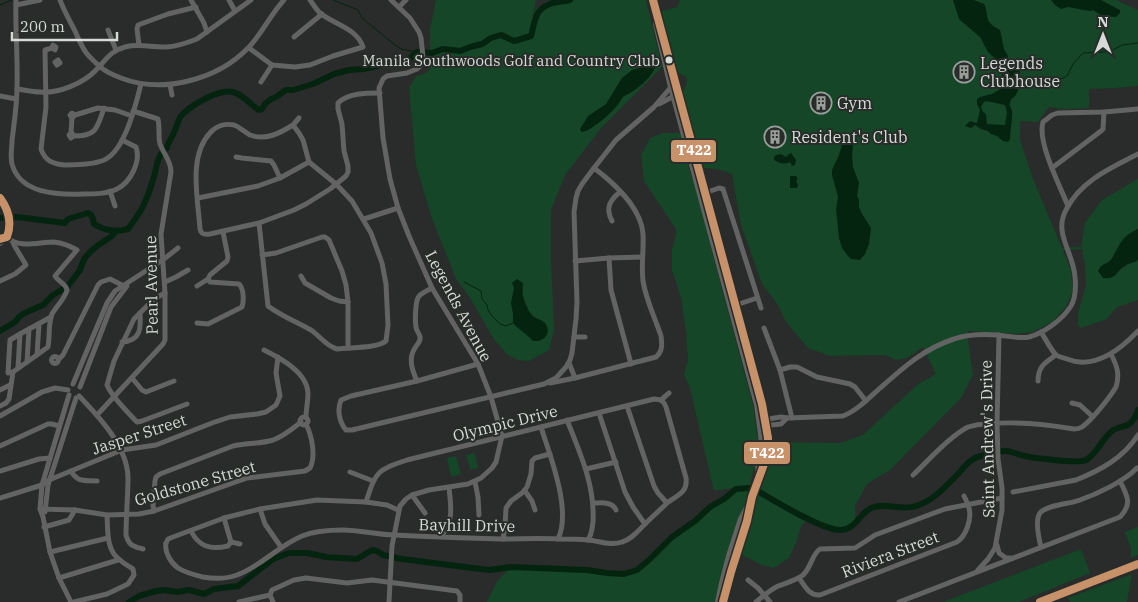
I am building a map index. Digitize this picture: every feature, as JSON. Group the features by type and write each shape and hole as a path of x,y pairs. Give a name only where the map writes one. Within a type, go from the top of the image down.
{"highway":[{"path":"1040,602 1138,564"}],"main road":[{"path":"652,0 662,48 677,95 733,306 762,404 763,423 768,448 765,467 756,484 751,500 747,521 734,558 723,602"},
{"path":"652,0 674,86"},
{"path":"0,198 7,208 10,229 3,238 5,241 0,244"},
{"path":"718,602 729,556 741,519 751,500"}],"street":[{"path":"40,0 16,3 17,90 12,157 12,163 16,172 21,179 44,192 98,194 118,189 125,183 134,168 137,157 136,147 122,140"},
{"path":"60,0 86,52 99,67 130,82 158,85 185,82 218,70 230,63 249,48 284,0"},
{"path":"191,0 207,32"},
{"path":"229,0 235,11"},
{"path":"17,90 55,91 75,84 94,72 109,55 116,50 126,47 139,45 179,46 197,39 251,0"},
{"path":"249,48 272,65 295,67 366,47 352,32 322,14 310,0"},
{"path":"299,118 277,134 266,137 256,137 234,125 223,125 214,129 205,138 198,154 196,166 202,236 259,223 283,215 300,207 346,176 348,169 338,103 357,95 380,93 379,88 384,79 392,75 407,73 417,69 423,57 423,47 419,32 410,18 391,0"},
{"path":"399,7 406,0"},
{"path":"139,45 138,25 168,14 196,7"},
{"path":"294,37 322,14"},
{"path":"108,30 116,50"},
{"path":"45,65 56,62 57,54 53,49 45,50 45,65 45,92 46,107 41,149 46,159 66,165 102,161 108,159 113,154 122,140 133,114 141,84"},
{"path":"261,82 272,65"},
{"path":"170,85 172,95"},
{"path":"544,384 556,378 569,363 572,353 577,302 574,212 576,198 582,184 616,140 654,107 674,86"},
{"name":"Legends Avenue","path":"380,93 382,138 390,180 398,208 432,288 478,364 491,397 502,436"},
{"path":"654,107 677,95"},
{"path":"0,96 16,99"},
{"path":"104,108 95,131 88,135 72,134 73,117 94,109 104,108 133,114"},
{"path":"1068,206 1044,145 1043,122 1052,114 1058,113 1138,109"},
{"path":"1052,168 1101,131 1104,112"},
{"name":"Pearl Avenue","path":"98,415 165,340 165,282 161,234 171,172 169,160 160,145 158,119 133,114"},
{"path":"259,223 268,306 312,331 324,343 333,348 379,345 386,341 388,325 384,273 371,233 352,201 336,184 309,162 303,140 293,124"},
{"path":"763,423 781,424 789,418 835,417 849,414 917,357 939,344 962,336 983,334 1021,338 1041,332 1051,326 1071,306 1075,296 1075,273 1061,226 1068,206 1077,193 1092,180 1138,154"},
{"path":"236,157 271,161 280,178"},
{"path":"198,198 258,186 280,178 309,162"},
{"path":"478,364 417,381 340,397 338,409 341,424 345,432 631,364 656,357 662,351 661,336 644,283 643,235 640,223 634,211 610,180 594,168"},
{"path":"703,194 719,188 722,189 760,308"},
{"path":"110,191 115,206"},
{"path":"612,221 608,213 610,205 620,192"},
{"path":"364,219 398,208"},
{"path":"198,286 227,261 228,257 223,232"},
{"path":"262,256 322,237 328,238 346,285 348,348"},
{"path":"3,238 20,244 56,242 77,250 55,278 64,284 67,290 51,317 48,347 8,374 10,340 51,317"},
{"path":"0,281 26,265 13,242"},
{"path":"107,515 108,538 111,550 118,560 133,569 134,575 128,584 107,594 72,602 50,552 42,509 42,485 60,426 69,386 72,384 107,303 115,291 125,286 178,248"},
{"path":"575,261 642,257"},
{"path":"609,258 611,290 631,364"},
{"path":"165,282 176,278 188,270"},
{"path":"301,276 305,283 331,298 348,302"},
{"path":"58,360 63,355 98,285 110,279 125,286"},
{"path":"197,323 208,324 242,308 244,303 242,286 239,284 210,282 208,279"},
{"path":"42,509 49,480 81,390 80,387 111,307 125,286"},
{"path":"417,381 412,372 411,365 413,352 420,339 416,329 416,303 420,296 432,288"},
{"path":"165,293 154,299 131,324 114,361 107,382 108,388 137,422 142,422 187,404"},
{"path":"733,306 756,298"},
{"path":"122,342 131,341 139,332 140,313"},
{"path":"37,355 39,324"},
{"path":"764,328 780,370 789,418"},
{"path":"27,362 29,329"},
{"path":"1041,332 1056,355 1085,363 1111,354 1138,331"},
{"path":"18,368 20,334"},
{"name":"Saint Andrew's Drive","path":"899,602 976,572 992,554 997,543 1002,510 1002,488 997,446 999,335"},
{"path":"574,337 585,337"},
{"path":"154,510 155,481 156,477 160,474 233,446 272,440 303,423 301,419 306,417 308,393 302,376 278,357 264,350"},
{"path":"913,475 970,424 1036,424 1079,429 1113,392 1118,381 1118,370 1111,354"},
{"path":"1038,381 1042,365 1056,355"},
{"name":"Jasper Street","path":"0,498 42,485 49,480 122,450 156,445 230,417 266,412 276,405 280,396 276,373 278,357"},
{"path":"569,363 575,378"},
{"path":"780,370 797,367 817,377 850,384 854,386 866,401"},
{"path":"0,406 9,399 13,372"},
{"path":"132,378 146,392 174,381"},
{"path":"72,384 80,387"},
{"path":"0,390 10,385"},
{"path":"0,416 42,392 55,388 68,392 72,397 77,397 98,415 122,450 128,475 126,514 126,535 128,541 133,546 143,549"},
{"path":"661,400 668,393"},
{"name":"Olympic Drive","path":"373,481 378,473 389,466 407,460 654,399 661,400"},
{"name":"Bayhill Drive","path":"191,531 163,542 171,561 178,568 194,575 216,578 238,575 281,547 304,535 315,532 344,530 394,536 503,539 558,538 610,544 621,543 636,534 667,503 686,489 686,482 666,407 661,400"},
{"path":"1072,403 1080,405 1092,416"},
{"path":"627,406 654,486 667,503"},
{"path":"599,413 629,500 645,524"},
{"path":"567,420 586,469 593,503 592,532 588,540"},
{"name":"Goldstone Street","path":"42,509 74,510 107,515 139,514 247,478 305,471 313,463 312,438 303,423"},
{"path":"0,446 48,424 60,426"},
{"path":"541,427 558,484 562,507 562,526 558,538"},
{"path":"389,602 392,546 398,510 403,502 412,495 429,490 475,482 487,474 496,462 502,436"},
{"path":"1014,492 1085,477 1118,458 1138,436"},
{"path":"503,539 506,508 511,501 525,491 529,483 531,458 550,454"},
{"path":"0,471 39,459 50,458"},
{"path":"586,469 616,462"},
{"path":"1040,547 1038,527 1040,510 1079,501 1128,477 1137,468"},
{"path":"71,471 78,480 97,481"},
{"path":"350,472 373,481 366,502"},
{"path":"976,572 1120,517 1128,504 1120,481"},
{"path":"475,482 479,515"},
{"path":"441,536 449,524 451,508 449,488"},
{"path":"525,491 532,501 535,510"},
{"path":"412,495 425,513"},
{"path":"964,496 967,504"},
{"path":"756,602 764,594 800,578 809,567 815,549 855,548 875,534 945,509 1002,498"},
{"path":"231,542 225,547 206,546 198,542 191,531 224,518 260,509 317,500 366,502 387,505 398,510"},
{"path":"593,503 611,504 616,510"},
{"name":"Riviera Street","path":"800,578 809,592 816,597 957,542 964,536 966,531 970,512 967,504"},
{"path":"260,509 265,524 281,547"},
{"path":"44,527 69,520 74,510"},
{"path":"224,518 231,542"},
{"path":"50,552 108,538"},
{"path":"231,542 240,544"},
{"path":"997,543 1000,553 1006,558 1011,558"},
{"path":"60,578 118,560"},
{"path":"273,602 270,595 272,590 294,580 312,578 347,583 372,580 456,591 463,593 460,602"},
{"path":"748,580 770,602"},
{"path":"239,602 270,595"}],"shaded area":[{"name":"Manila Southwoods Golf and Country Club","path":"436,0 536,0 532,21 536,9 549,1 646,0 662,67 602,127 565,175 551,210 554,330 549,350 529,361 518,360 508,355 493,338 470,298 456,279 432,219 416,165 409,88 416,76 430,70 430,30"},
{"name":"Manila Southwoods Golf and Country Club","path":"680,0 1116,0 1138,10 1138,86 1089,89 1089,108 1063,109 1049,107 1038,122 1020,121 1020,140 1033,179 1062,248 1081,247 1085,223 1102,200 1138,179 1138,300 1117,307 1107,319 1081,328 1078,325 1078,313 1086,285 1082,249 1063,250 1071,271 1073,290 1066,307 1052,322 1033,332 1017,334 968,331 973,375 961,398 890,470 867,484 855,506 856,523 850,527 838,530 809,520 802,524 789,558 774,568 762,565 738,553 759,492 772,442 840,443 863,435 918,384 936,374 923,347 907,358 896,360 885,355 830,356 808,348 786,322 778,305 762,284 741,225 732,174 718,169 702,168 682,93 687,83 686,77 675,71 662,11 677,7"},
{"path":"953,0 974,0 984,4 990,23 1000,30 1008,62 1020,68 1022,81 1010,103 1012,117 1010,139 1008,142 975,125 971,128 965,126 970,121 977,123 980,110 977,99 999,90 1002,83 1002,68 1001,64 988,52 980,37 959,19","holes":["984,102 1005,105 1007,112 1005,125 987,124 986,114 981,107"]},
{"path":"1051,0 1101,0 1120,10 1120,13 1116,17 1102,16 1093,10 1068,7 1061,9"},
{"path":"655,58 655,68 643,83 623,97 616,107 600,122 586,131 582,132 580,130 588,116 606,104 622,78 632,70 644,67 647,59"},
{"path":"663,133 681,133 753,405 759,447 750,485 714,491 690,388 684,374 688,360 686,332 681,297 672,270 672,250 676,229 644,181 641,155 650,138"},
{"path":"847,143 853,145 853,167 859,183 857,196 859,207 871,228 869,244 860,260 851,259 842,248 836,209 838,197 832,175 832,170 842,145"},
{"path":"791,153 796,160 795,165 792,166 790,162 782,163 774,160 776,155 781,154 786,157"},
{"path":"790,176 796,176 798,179 796,181 797,188 790,188"},
{"path":"1138,229 1137,261 1126,265 1111,278 1103,278 1098,271 1100,268 1110,260 1125,237"},
{"path":"517,279 523,283 523,296 530,312 534,317 545,323 547,327 546,336 541,340 533,341 513,323 511,303 514,288 512,283"},
{"path":"475,453 478,468 470,470 466,455"},
{"path":"456,456 461,474 451,477 447,458"},
{"path":"747,487 750,489 728,554 717,602 487,602 497,581 511,567 587,570 624,574 637,570 672,537 695,521 710,507 736,489"},
{"path":"1138,527 1138,555 1131,558 1131,548 1125,532"},
{"path":"1081,549 1090,573 1019,602 943,602"},
{"path":"1132,574 1127,602 1070,602 1068,598"}],"waterway":[{"path":"0,5 12,0"},
{"path":"333,0 358,10 362,18 401,49 417,52"},
{"path":"0,218 17,217 65,223 68,219 88,213 92,216 94,224 102,228 115,231 128,229 143,206 159,158 167,148 180,118 191,107 205,99 220,93 233,92 259,110 271,99 286,90 293,90 313,84 334,74 406,62 417,52 432,53 443,49 460,51 501,35 514,41 531,36 536,17 545,7 552,3 570,0"},
{"path":"1022,80 1061,79 1067,76 1073,64 1083,53 1111,51 1122,45 1138,43"},
{"path":"0,331 15,322 20,316 43,305 53,295 68,286 90,252 116,231"},
{"path":"464,282 481,291 482,299 487,305 488,310 500,324 506,326 513,323"},
{"path":"129,602 139,596 156,591 177,592 189,590 204,594 214,589 238,586 273,559 289,553 307,553 326,557 357,559 372,550 383,555 402,559 489,570 511,567 587,570 624,574 637,570 672,537 736,489 748,488 756,490 823,526 841,530 850,527 863,514 876,506 905,508 928,501 944,488 968,463 977,457 994,452 1009,451 1025,456 1047,459 1086,460 1111,432 1131,423 1138,410"}],"transit line":[{"name":"T422","path":"653,0 762,404 768,438 767,456 752,497 747,521 723,602"},
{"name":"T422","path":"0,198 6,207 9,222 7,237 0,239"},
{"name":"T422","path":"1040,602 1138,564"}],"place":[{"name":"Manila Southwoods Golf and Country Club","path":"669,60"},
{"name":"Legends Clubhouse","path":"964,72"},
{"name":"Gym","path":"821,103"},
{"name":"Resident's Club","path":"775,137"}]}
